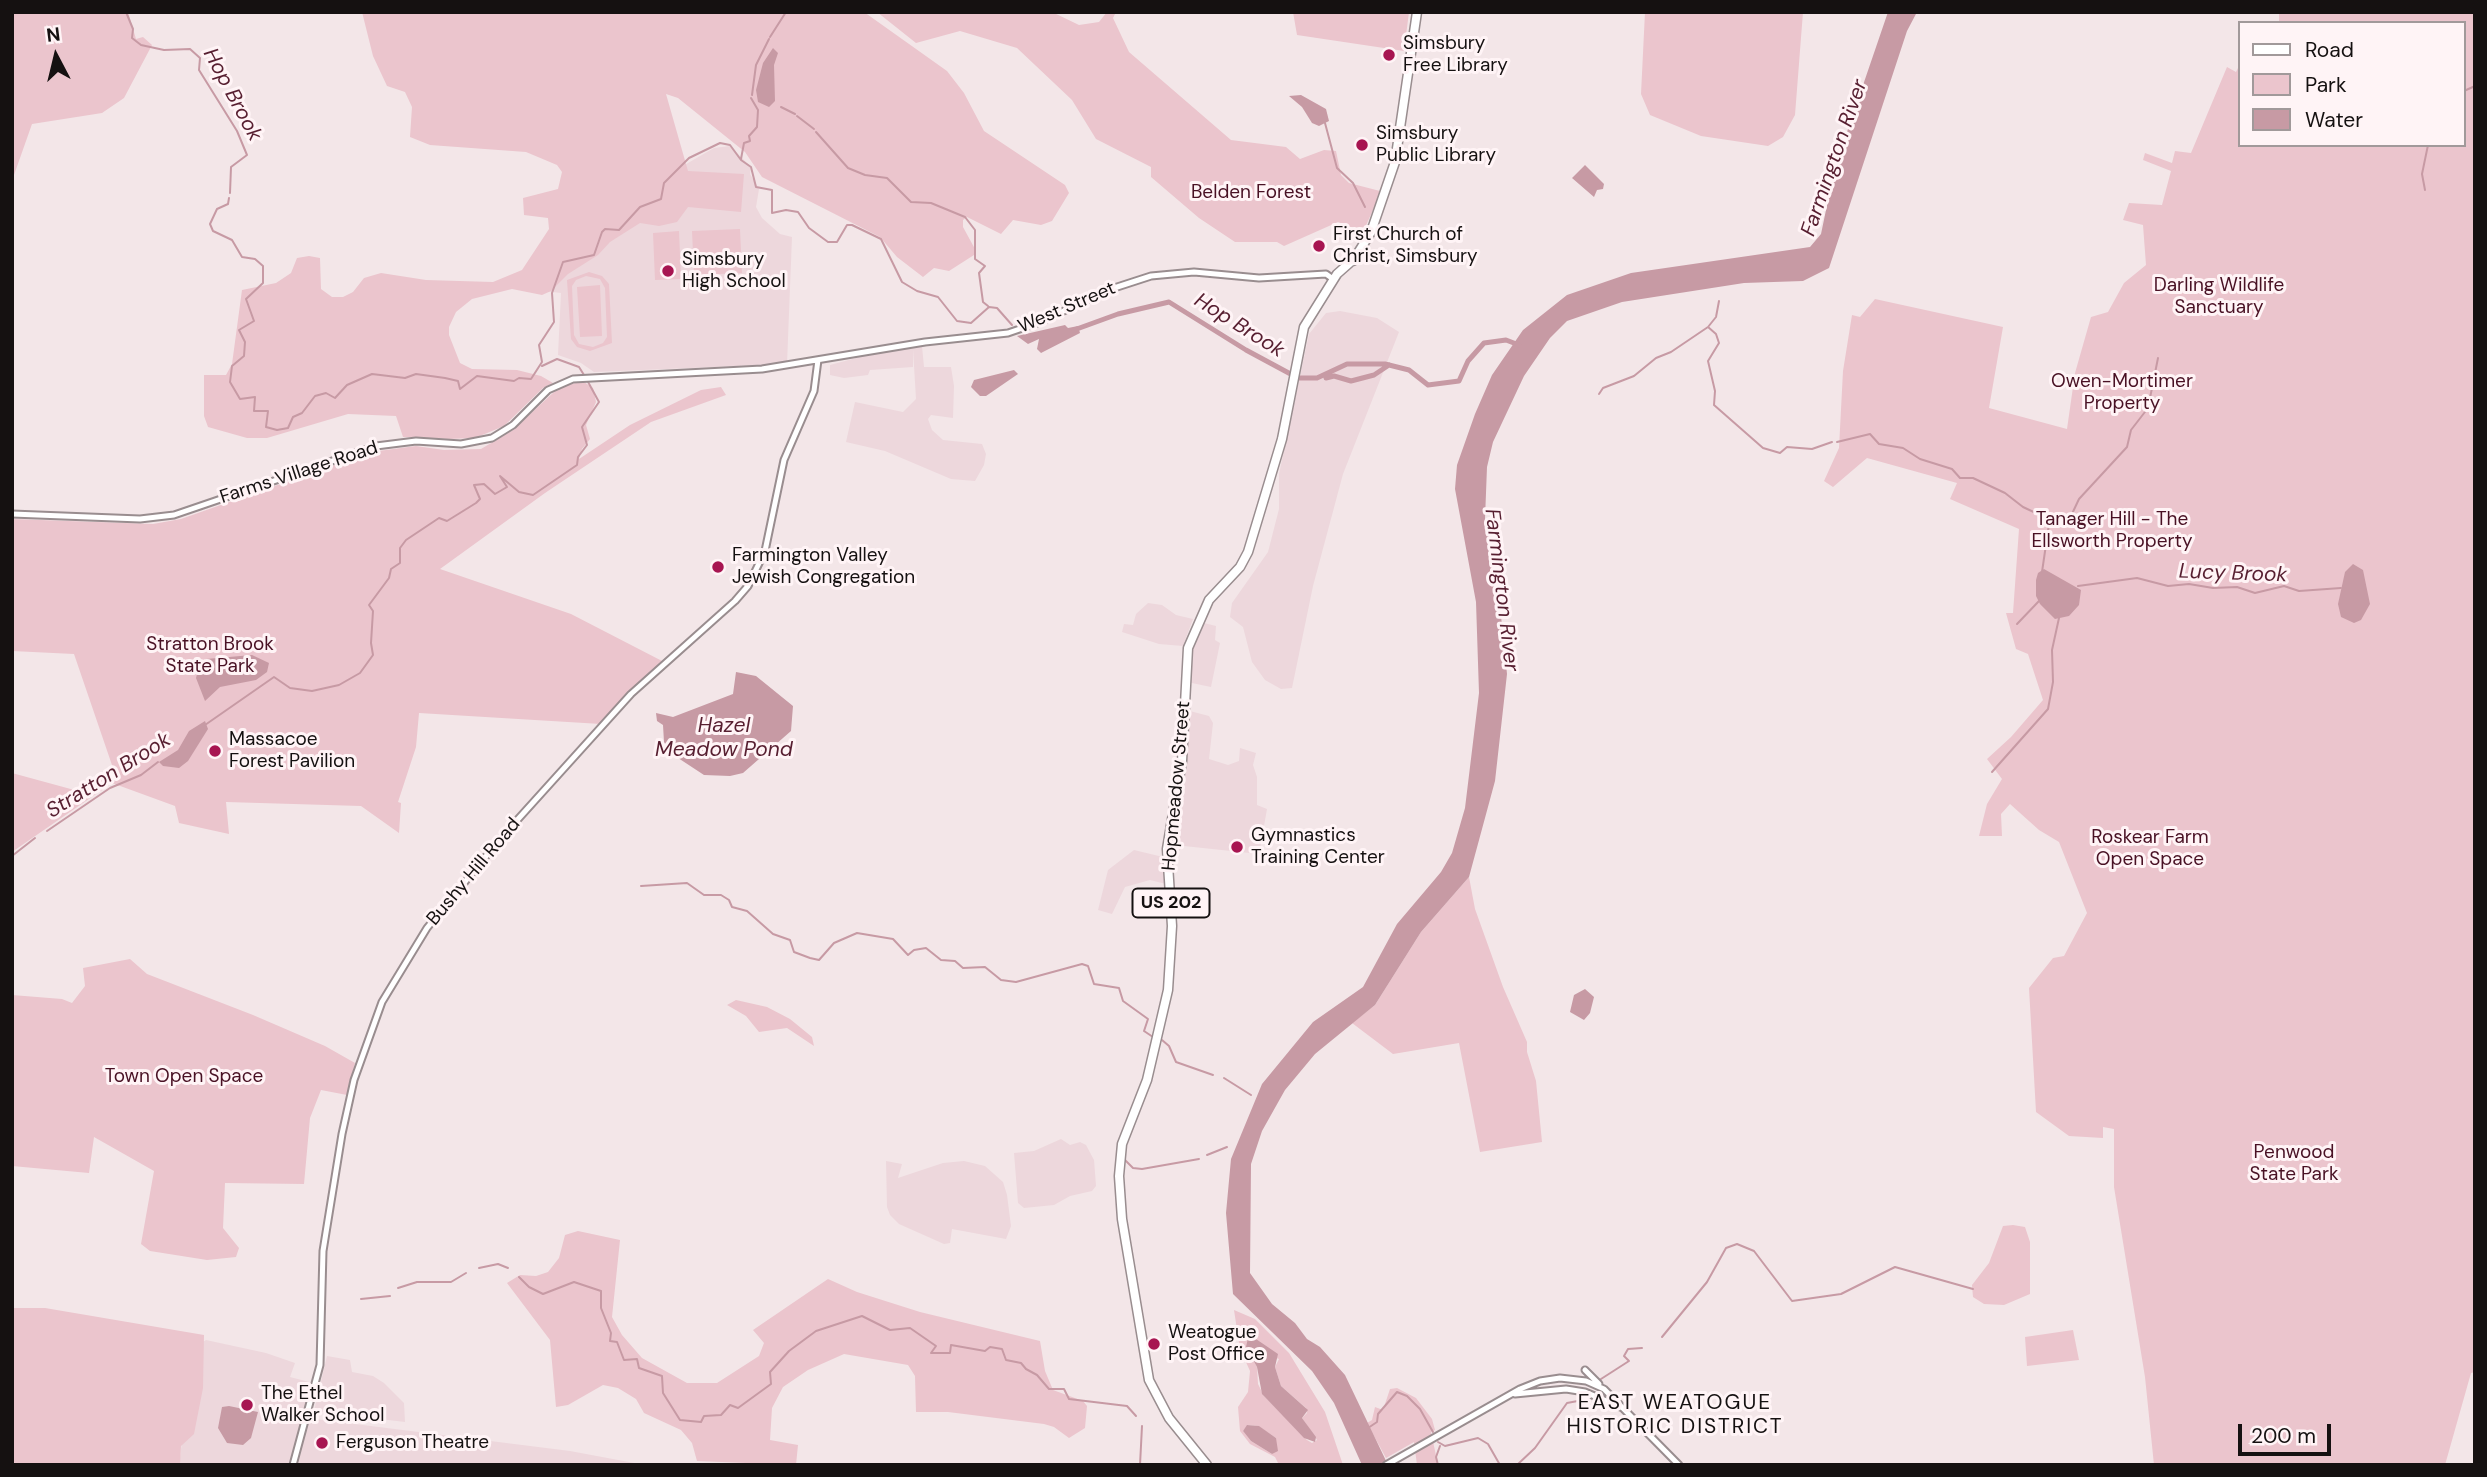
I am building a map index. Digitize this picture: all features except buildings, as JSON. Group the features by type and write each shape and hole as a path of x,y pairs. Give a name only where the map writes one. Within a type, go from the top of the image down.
{"highway":[{"name":"Hopmeadow Street","path":"1207,1465 1169,1418 1150,1383 1122,1219 1119,1176 1124,1136 1147,1080 1168,990 1172,926 1167,849 1182,769 1188,648 1207,604 1240,567 1248,552 1282,439 1304,327 1371,232 1395,162 1417,12"}],"main road":[{"name":"West Street","path":"818,360 925,342 1013,332 1111,289 1163,274 1194,272 1259,278 1330,275 1334,281"},
{"name":"Farms Village Road","path":"12,514 140,519 174,515 376,446 416,441 461,444 492,438 509,428 548,390 565,382 586,377 762,369 818,360"},
{"name":"Bushy Hill Road","path":"293,1465 319,1375 323,1251 342,1134 354,1080 382,1002 434,920 501,838 631,694 735,601 748,586 765,551 784,460 814,391 818,360"},
{"path":"1560,1378 1571,1369"},
{"path":"1585,1370 1679,1465"},
{"path":"1388,1463 1534,1383 1560,1378 1586,1381 1604,1389"},
{"path":"1512,1395 1566,1388 1585,1392 1623,1408"}],"shaded area":[{"name":"Simsbury High School","path":"730,146 751,167 750,174 759,189 756,207 762,218 780,234 792,237 787,364 594,372 581,363 558,355 561,293 544,291 681,167 714,148"},
{"path":"1340,311 1377,318 1399,332 1343,474 1313,586 1292,688 1281,689 1265,680 1252,662 1243,627 1230,617 1232,603 1268,552 1279,509 1279,474 1309,334 1326,313"},
{"path":"922,346 924,367 951,367 954,386 953,418 931,415 928,419 932,430 943,440 982,444 986,454 984,465 975,481 951,479 885,451 846,442 855,402 903,412 916,399 913,349 913,367 870,370 868,375 844,378 830,375 830,365 871,354"},
{"path":"1148,603 1162,605 1176,615 1193,619 1183,646 1159,644 1122,632 1124,624 1133,625 1136,614"},
{"path":"1200,622 1216,626 1215,640 1220,643 1211,687 1187,682 1189,658"},
{"path":"1186,710 1209,716 1213,723 1209,759 1228,765 1239,761 1240,748 1256,753 1253,765 1257,777 1257,805 1267,809 1259,854 1184,846 1178,852 1169,851 1186,755"},
{"path":"1134,850 1163,857 1166,884 1150,880 1125,887 1112,914 1098,910 1108,870"},
{"path":"1061,1139 1070,1145 1080,1142 1086,1145 1094,1160 1096,1186 1092,1191 1070,1196 1054,1205 1024,1208 1018,1203 1014,1153 1034,1151"},
{"path":"886,1161 902,1164 898,1178 943,1163 964,1161 985,1166 1003,1182 1007,1195 1011,1226 1006,1239 952,1229 950,1243 944,1244 899,1224 890,1215 887,1207"},
{"name":"The Ethel Walker School","path":"206,1340 266,1353 295,1363 290,1377 313,1383 306,1414 315,1419 570,1451 645,1465 179,1465 188,1394 203,1342"},
{"path":"327,1356 350,1360 352,1372 373,1376 384,1383 404,1403 405,1422 314,1411"}],"green space":[{"path":"12,12 128,12 136,39 143,37 152,45 124,98 102,113 32,124 14,175"},
{"path":"362,12 864,12 947,71 964,93 984,131 1065,185 1069,193 1052,221 1041,225 1013,220 1001,234 967,217 963,220 963,227 975,249 974,255 949,271 934,268 923,277 897,257 880,237 762,177 745,152 678,98 666,94 688,171 744,174 741,212 688,207 677,222 659,226 640,223 568,274 551,291 542,295 512,289 472,299 456,312 449,327 449,335 460,363 472,369 517,370 541,376 553,383 543,388 504,426 475,438 448,439 403,437 396,416 348,414 267,438 247,438 208,427 204,416 204,375 226,375 232,364 242,290 276,283 291,273 297,258 320,258 321,289 332,297 343,297 353,292 364,278 381,273 426,280 493,282 522,270 549,229 548,218 524,215 523,198 558,189 562,172 557,165 526,152 430,145 410,137 412,107 405,92 387,86 373,56"},
{"name":"Belden Forest","path":"877,12 1052,12 1079,25 1099,22 1107,12 1116,12 1113,18 1129,52 1231,140 1286,147 1300,159 1324,150 1336,151 1341,175 1349,183 1380,191 1377,201 1363,232 1338,222 1284,246 1277,242 1235,242 1199,218 1151,177 1151,167 1096,139 1072,100 1017,48 960,31 916,43"},
{"path":"1293,12 1409,12 1404,51 1297,35"},
{"path":"1645,12 1803,12 1795,115 1783,137 1768,146 1701,136 1650,115 1641,94"},
{"name":"Penwood State Park","path":"2279,12 2475,12 2475,1372 2471,1373 2445,1465 2154,1465 2145,1377 2114,1187 2114,1129 2103,1127 2103,1138 2069,1136 2036,1112 2029,988 2053,958 2064,956 2087,913 2059,842 2039,830 2010,804 2001,814 2002,836 1979,836 1987,804 2002,779 1987,759 2011,737 2043,700 2028,654 2016,649 2006,613 2013,613 2019,529 1950,499 1957,483 1867,458 1833,487 1824,481 1839,448 1843,371 1852,315 1860,317 1875,299 2003,327 1989,408 2067,429 2075,373 2091,317 2108,312 2124,283 2146,265 2143,225 2123,220 2129,203 2162,205 2171,171 2143,160 2145,153 2172,163 2175,151 2191,153 2227,67 2236,72 2238,68 2238,147 2466,147 2466,21 2279,21"},
{"path":"740,229 742,273 694,275 692,231"},
{"path":"679,231 681,279 655,280 653,233"},
{"path":"589,272 602,276 609,284 612,343 590,351 577,347 571,339 567,280","holes":["586,276 600,279 605,288 607,337 603,343 593,347 579,344 574,335 572,286 576,280"]},
{"path":"600,285 602,336 580,337 577,287"},
{"name":"Stratton Brook State Park","path":"584,382 593,388 596,402 586,425 590,439 582,449 579,459 630,425 701,390 721,387 726,395 651,422 545,493 440,569 571,614 664,662 601,724 419,713 416,747 398,802 401,803 399,833 361,806 226,802 229,834 179,823 175,806 112,783 12,852 12,773 78,791 113,768 74,654 12,651 12,519 153,524 181,519 371,452 416,446 444,450 481,449 513,430 555,391 569,384"},
{"path":"1469,877 1475,909 1503,987 1527,1042 1527,1052 1536,1081 1542,1142 1480,1152 1459,1043 1393,1054 1352,1023 1375,1005 1421,932"},
{"name":"Town Open Space","path":"130,959 147,974 253,1015 325,1046 355,1063 347,1095 321,1090 310,1118 304,1184 225,1183 223,1228 239,1248 236,1257 207,1260 150,1251 141,1244 154,1171 94,1137 89,1173 12,1166 12,995 62,999 72,1003 85,986 83,968"},
{"path":"736,1000 767,1007 790,1019 812,1037 814,1046 787,1028 759,1032 746,1016 727,1005"},
{"path":"2003,1226 2025,1227 2030,1242 2030,1294 2004,1305 1984,1304 1973,1297 1972,1285 1989,1263"},
{"path":"578,1231 620,1240 612,1317 622,1335 642,1358 687,1383 717,1383 759,1356 764,1343 753,1330 828,1279 857,1292 920,1312 1040,1341 1045,1371 1053,1390 1083,1401 1087,1406 1085,1428 1069,1438 1054,1427 1044,1424 948,1412 916,1412 915,1376 908,1365 844,1354 808,1370 783,1387 772,1408 770,1440 798,1445 796,1465 697,1461 692,1443 681,1430 644,1413 636,1399 618,1388 603,1385 568,1405 556,1407 550,1340 507,1283 520,1275 536,1276 548,1272 559,1258 565,1235"},
{"path":"12,1308 45,1308 204,1335 203,1388 194,1434 181,1446 180,1465 12,1465"},
{"path":"1234,1310 1255,1319 1289,1353 1325,1412 1343,1465 1279,1465 1275,1457 1250,1444 1240,1431 1238,1407 1248,1392 1250,1371 1240,1349","holes":["1246,1347 1279,1359 1275,1367 1281,1386 1306,1408 1307,1413 1302,1418 1317,1440 1312,1443 1307,1440 1264,1396 1258,1384 1257,1367","1248,1425 1258,1426 1276,1438 1272,1454 1251,1441 1243,1431"]},
{"path":"2073,1330 2079,1360 2027,1366 2025,1337"},
{"path":"1397,1388 1416,1398 1432,1419 1435,1430 1431,1432 1438,1465 1417,1465 1414,1442 1386,1458 1367,1423 1372,1420 1375,1407 1383,1410 1390,1389"}],"water":[{"path":"1888,12 1917,12 1907,31 1829,268 1803,281 1744,283 1622,302 1567,321 1550,338 1524,376 1493,442 1487,467 1485,519 1497,577 1507,674 1495,781 1469,877 1421,932 1375,1005 1315,1054 1285,1090 1262,1131 1251,1164 1250,1273 1272,1304 1295,1323 1307,1339 1320,1347 1345,1375 1388,1465 1362,1465 1334,1403 1312,1371 1233,1294 1226,1213 1231,1159 1262,1084 1313,1022 1363,987 1397,924 1441,872 1452,853 1465,808 1479,693 1476,602 1455,489 1457,465 1475,414 1492,375 1523,330 1567,295 1631,273 1810,247 1821,234 1835,167"},
{"path":"773,48 778,53 774,65 775,101 769,107 758,102 756,90 763,63"},
{"path":"1301,95 1326,109 1329,121 1319,126 1312,123 1302,107 1289,96"},
{"path":"1585,165 1604,184 1603,189 1597,190 1594,197 1572,178"},
{"path":"1065,325 1068,328 1078,326 1080,333 1041,353 1037,349 1039,339 1028,344 1017,336"},
{"path":"1014,370 1018,374 986,396 980,396 971,387 974,380"},
{"path":"2353,564 2363,570 2370,604 2361,620 2354,623 2341,617 2338,604 2345,572"},
{"path":"2044,569 2081,590 2079,605 2069,616 2055,619 2040,604 2036,596 2036,580 2038,573"},
{"path":"252,655 269,663 267,672 256,680 220,687 205,701 196,678 200,663 206,659"},
{"name":"Hazel Meadow Pond","path":"736,672 756,676 793,706 791,731 743,773 730,776 704,775 672,754 664,742 663,725 657,721 656,713 673,717 733,694"},
{"path":"205,721 208,729 188,761 179,768 163,766 159,762 178,750 189,731"},
{"path":"1585,989 1594,997 1590,1013 1584,1020 1570,1012 1574,995"},
{"path":"1253,1337 1278,1354 1275,1367 1281,1386 1308,1410 1302,1418 1316,1437 1315,1442 1304,1438 1262,1394 1257,1367 1246,1347 1248,1338"},
{"path":"222,1407 258,1412 251,1438 243,1445 227,1443 218,1428"},
{"path":"1247,1425 1259,1426 1276,1438 1278,1451 1272,1454 1251,1441 1243,1431"}],"waterway":[{"name":"Hop Brook","path":"126,12 133,29 132,38 141,45 164,50 190,49 200,58 199,70 237,131 247,155 231,167 230,193"},
{"path":"770,37 786,12"},
{"path":"752,95 756,65 769,39"},
{"path":"2466,90 2475,86"},
{"path":"741,159 744,143 750,141 749,136 757,127 758,110 751,98"},
{"path":"781,107 795,114"},
{"path":"797,116 814,129"},
{"path":"1325,123 1337,168 1353,183 1365,207"},
{"path":"816,132 848,168 865,175 887,178 911,202 931,203 965,217 975,230 975,259 985,266 979,273 983,302 988,306"},
{"name":"Hop Brook","path":"229,198 228,204 217,209 210,224 213,231 232,240 242,257 255,259 263,266 263,283 246,299 254,321 239,330 245,342 244,356 232,366 230,382 240,399 255,397 254,411 268,411 266,427 277,430 288,428 293,417 302,413 315,396 326,393 335,398 347,385 372,374 405,378 416,374 445,378 458,381 460,389 477,376 514,381 519,378 531,379 542,362 539,345 554,322 552,293 563,262 594,255 605,229 619,230 640,207 661,199 664,183 689,158 720,143 730,145 741,160 751,167 756,187 772,190 772,213 786,210 798,212 809,228 828,242 837,242 847,225 852,225 881,239 902,282 917,291 938,297 957,321 971,323 989,307 997,308 1012,325"},
{"path":"2425,190 2422,174 2428,147"},
{"name":"Lucy Brook","path":"1719,301 1716,317 1708,327 1716,334 1719,343 1708,361 1715,391 1714,405 1763,448 1780,453 1787,447 1812,449 1832,442"},
{"name":"Hop Brook","path":"1074,330 1118,314 1169,302 1246,350 1298,378 1317,378 1347,364 1385,364 1409,370 1428,385 1459,381 1468,361 1484,343 1506,340 1519,345"},
{"path":"1599,394 1603,388 1634,376 1656,358 1671,352 1708,327"},
{"path":"2041,518 2071,516 2079,499 2127,447 2131,430 2148,408 2158,358"},
{"name":"Stratton Brook","path":"542,366 557,359 579,367 584,375"},
{"name":"Hop Brook","path":"1326,378 1334,376 1351,381 1374,375 1389,365"},
{"name":"Stratton Brook","path":"205,725 274,677 290,688 312,691 339,685 360,673 373,655 373,611 369,605 389,578 391,569 400,563 400,548 406,540 439,518 447,521 476,503 480,499 474,485 484,484 495,494 507,487 500,476 519,492 533,495 577,465 578,457 587,445 582,427 599,402 587,380"},
{"name":"Lucy Brook","path":"1837,442 1870,434 1879,444 1903,448 1920,459 1952,469 1960,478 1973,478 2005,493 2023,507 2040,515 2049,524 2042,572"},
{"name":"Lucy Brook","path":"2078,586 2137,578 2168,586 2189,584 2213,588 2237,587 2255,593 2284,586 2299,591 2341,588"},
{"path":"2017,624 2039,601"},
{"path":"1992,772 2048,709 2053,682 2052,650 2059,618"},
{"name":"Stratton Brook","path":"47,831 110,788 141,775 158,762"},
{"name":"Stratton Brook","path":"12,856 35,838"},
{"path":"641,886 687,883 704,895 721,895 729,900 732,907 747,911 773,934 790,940 794,952 819,960 834,943 857,933 893,939 908,955 914,950 926,948 941,960 955,961 963,968 985,967 1001,980 1016,982 1082,964 1088,966 1094,984 1119,988 1123,1001 1148,1019 1144,1031 1153,1037"},
{"path":"1162,1040 1169,1046 1176,1062 1213,1075"},
{"path":"1224,1078 1251,1095"},
{"path":"1207,1155 1227,1147"},
{"path":"1125,1160 1133,1168 1142,1169 1199,1159"},
{"path":"1662,1337 1707,1282 1726,1248 1737,1244 1754,1251 1792,1301 1841,1294 1895,1267 1973,1289"},
{"path":"479,1268 498,1264 508,1268"},
{"path":"398,1288 417,1282 451,1282 466,1273"},
{"path":"519,1277 529,1287 543,1294 574,1282 601,1291 601,1308 611,1333 610,1341 617,1342 624,1360 637,1359 639,1368 662,1376 663,1393 680,1420 701,1422 704,1416 721,1415 730,1405 738,1408 771,1384 770,1372 789,1351 816,1331 862,1316 890,1330 910,1328 936,1346 931,1353 950,1353 951,1345 985,1351 990,1347 1002,1349 1006,1360 1021,1363 1049,1389 1064,1389 1069,1399 1127,1406 1136,1416"},
{"path":"361,1299 390,1296"},
{"path":"1601,1379 1629,1361 1624,1356 1628,1349 1642,1348"},
{"path":"1368,1428 1377,1422 1378,1414 1397,1392 1407,1396 1420,1409 1433,1432"},
{"path":"1517,1465 1535,1448 1567,1403 1583,1400 1584,1396"},
{"path":"1140,1465 1142,1426"},
{"path":"1438,1442 1445,1446 1478,1438 1488,1444 1500,1465"},
{"path":"1438,1465 1436,1457 1440,1446"}],"place":[{"name":"Simsbury Free Library","path":"1389,55"},
{"name":"Simsbury Public Library","path":"1362,145"},
{"name":"First Church of Christ, Simsbury","path":"1319,246"},
{"name":"Simsbury High School","path":"668,271"},
{"name":"Farmington Valley Jewish Congregation","path":"718,567"},
{"name":"Massacoe Forest Pavilion","path":"215,751"},
{"name":"Gymnastics Training Center","path":"1237,847"},
{"name":"Weatogue Post Office","path":"1154,1344"},
{"name":"The Ethel Walker School","path":"247,1405"},
{"name":"Ferguson Theatre","path":"322,1443"}],"district":[{"name":"EAST WEATOGUE HISTORIC DISTRICT","path":"1675,1415"}],"water label":[{"name":"Farmington River","path":"1835,158"},
{"name":"Farmington River","path":"1501,590"}],"park label":[{"name":"Darling Wildlife Sanctuary","path":"2219,297"},
{"name":"Owen-Mortimer Property","path":"2122,393"},
{"name":"Tanager Hill - The Ellsworth Property","path":"2112,531"},
{"name":"Roskear Farm Open Space","path":"2150,849"}]}
